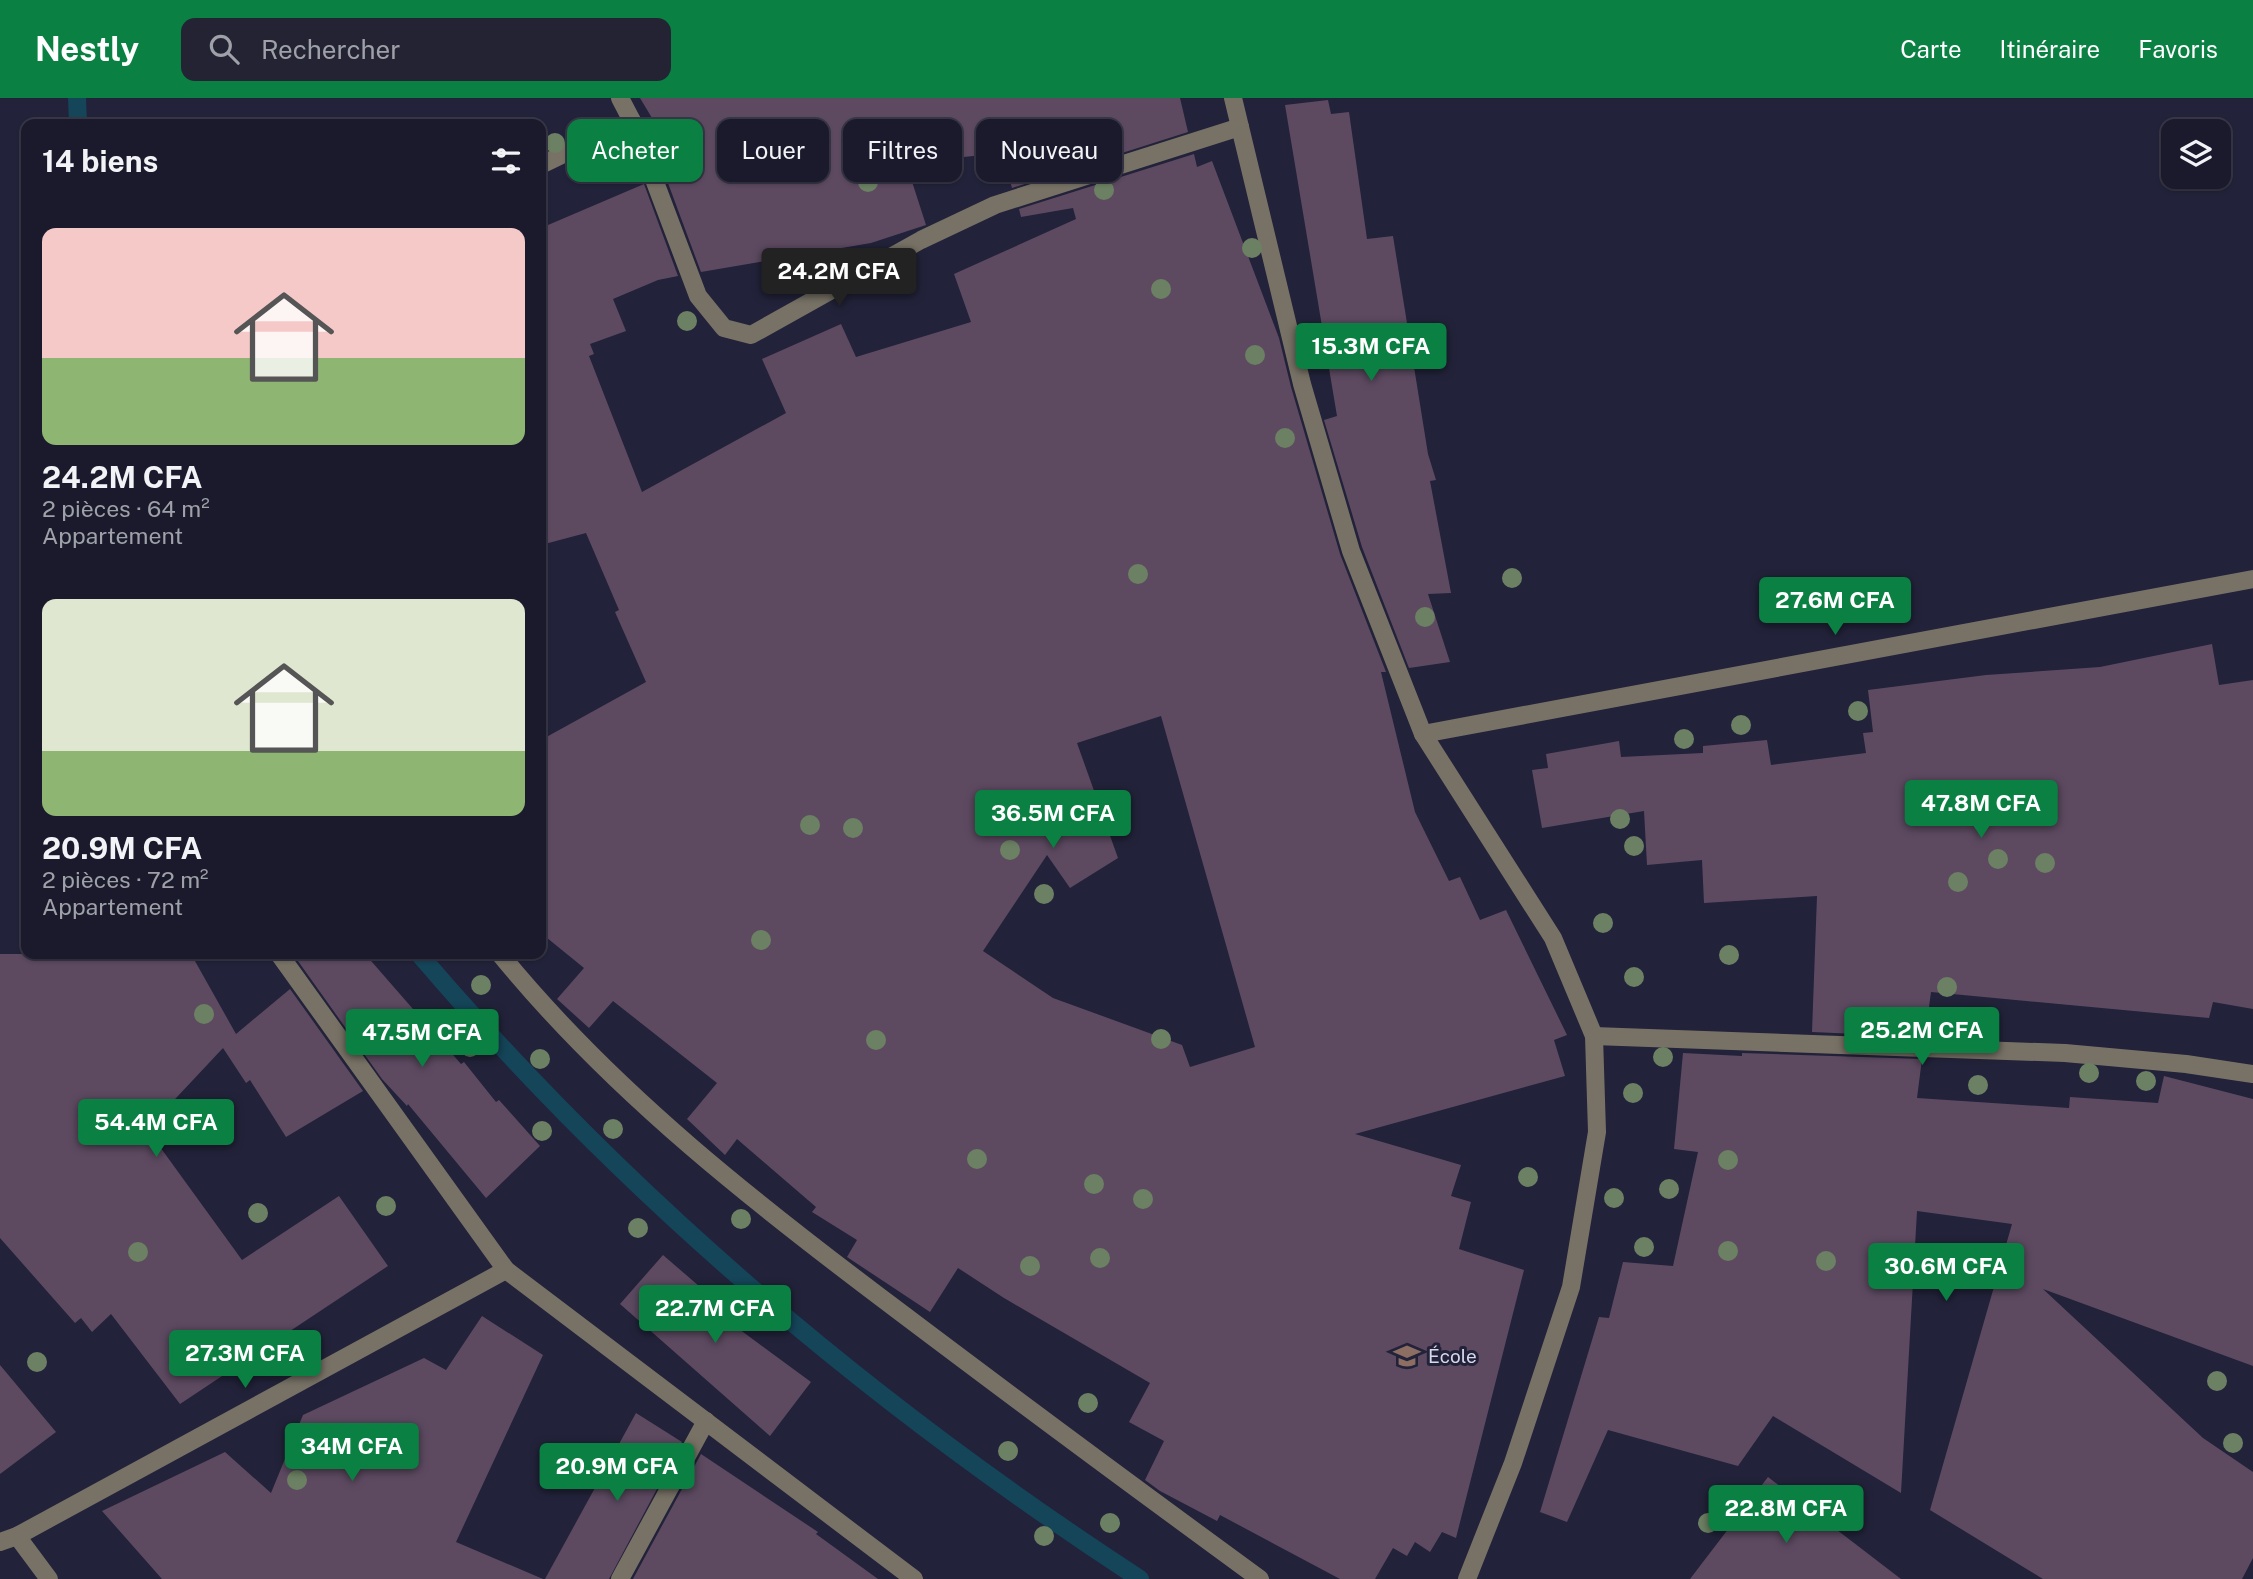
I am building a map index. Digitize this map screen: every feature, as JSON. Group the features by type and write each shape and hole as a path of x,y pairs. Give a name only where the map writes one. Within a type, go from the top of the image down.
{"street":[{"path":"620,98 631,119"},
{"path":"1233,98 1303,384 1351,551 1423,734 1553,938 1594,1036 1597,1132 1571,1287 1513,1463 1467,1579"},
{"path":"655,182 698,296 724,328 751,335 921,240 995,205 1240,127"},
{"path":"546,163 567,152"},
{"path":"1423,734 2253,579"},
{"path":"283,959 506,1270 914,1579"},
{"path":"504,959 637,1101 817,1250 1087,1453 1261,1579"},
{"path":"1594,1036 2065,1053 2186,1064 2253,1074"},
{"path":"48,1579 8,1539 506,1270"},
{"path":"620,1579 706,1421"}],"building":[{"path":"640,98 1180,98 1188,132 1122,153 1122,119 976,119 976,156 962,157 962,119 843,119 843,182 912,182 926,225 871,243 701,272 668,182 703,182 703,119 653,119"},
{"path":"1328,100 1331,114 1349,112 1367,239 1393,236 1428,454 1436,480 1430,481 1451,593 1428,594 1450,662 1409,668 1362,547 1324,420 1337,416 1285,105"},
{"path":"1194,154 1197,167 1212,161 1279,338 1340,554 1386,672 1381,672 1415,812 1449,881 1460,877 1480,920 1506,910 1567,1035 1554,1040 1565,1076 1355,1134 1461,1165 1451,1196 1471,1202 1459,1249 1524,1270 1456,1538 1442,1532 1430,1552 1415,1542 1407,1556 1393,1548 1375,1579 1340,1579 1220,1515 1217,1521 1160,1491 1145,1480 1164,1441 1129,1422 1150,1383 1004,1298 958,1268 930,1312 847,1257 857,1240 812,1212 816,1207 737,1139 725,1155 687,1119 717,1083 613,1001 589,1028 557,999 584,968 546,937 546,737 646,682 615,612 619,610 586,533 546,544 546,226 644,184 678,276 658,280 613,299 626,331 590,344 594,354 589,356 642,492 786,413 762,359 841,324 856,357 971,322 954,274 1076,219 1073,208 1021,217 1019,209 1105,182 1122,182 1122,177","holes":["1161,716 1255,1047 1190,1067 1182,1045 1053,998 983,951 1047,855 1070,888 1118,858 1077,743"]},
{"path":"1010,182 1031,182 1012,188"},
{"path":"2212,644 2219,685 2253,680 2253,1009 2213,1002 2209,1018 1931,992 1925,1037 1812,1032 1817,896 1704,903 1702,860 1647,865 1644,811 1542,828 1532,770 1548,768 1546,754 1619,741 1621,757 1703,753 1703,746 1767,740 1771,765 1866,753 1863,733 1873,732 1868,690 1986,675 2100,667"},
{"path":"0,954 21,954 21,959 194,959 236,1034 290,989 363,1091 286,1137 250,1080 246,1083 223,1048 147,1129 242,1260 339,1196 388,1266 180,1404 111,1314 92,1332 81,1318 75,1323 0,1238"},
{"path":"297,959 369,959 461,1064 464,1062 496,1102 499,1100 540,1146 486,1198 408,1104 407,1106 382,1079"},
{"path":"1683,1053 1922,1059 1917,1098 2069,1108 2070,1097 2158,1103 2164,1076 2253,1099 2253,1366 2043,1289 2203,1438 2253,1472 2253,1558 2242,1579 2043,1579 1930,1510 2012,1224 1917,1211 1901,1493 1773,1416 1738,1466 1608,1430 1567,1522 1540,1512 1599,1317 1609,1318 1623,1262 1673,1266 1698,1152 1674,1149"},
{"path":"663,1255 743,1324 739,1329 811,1382 770,1436 620,1304"},
{"path":"482,1316 543,1355 456,1542 543,1579 162,1579 102,1511 225,1452 271,1493 303,1415 424,1358 446,1370"},
{"path":"0,1365 56,1432 0,1474"},
{"path":"636,1413 682,1442 609,1579 545,1579"},
{"path":"701,1454 818,1532 816,1534 878,1579 633,1579"},
{"path":"1768,1477 1901,1579 1690,1579"}],"waterway":[{"path":"77,98 78,119"},
{"path":"423,959 581,1130 668,1213 757,1292 849,1369 944,1442 1140,1579"}],"place":[{"name":"École","path":"1407,1356"}]}
